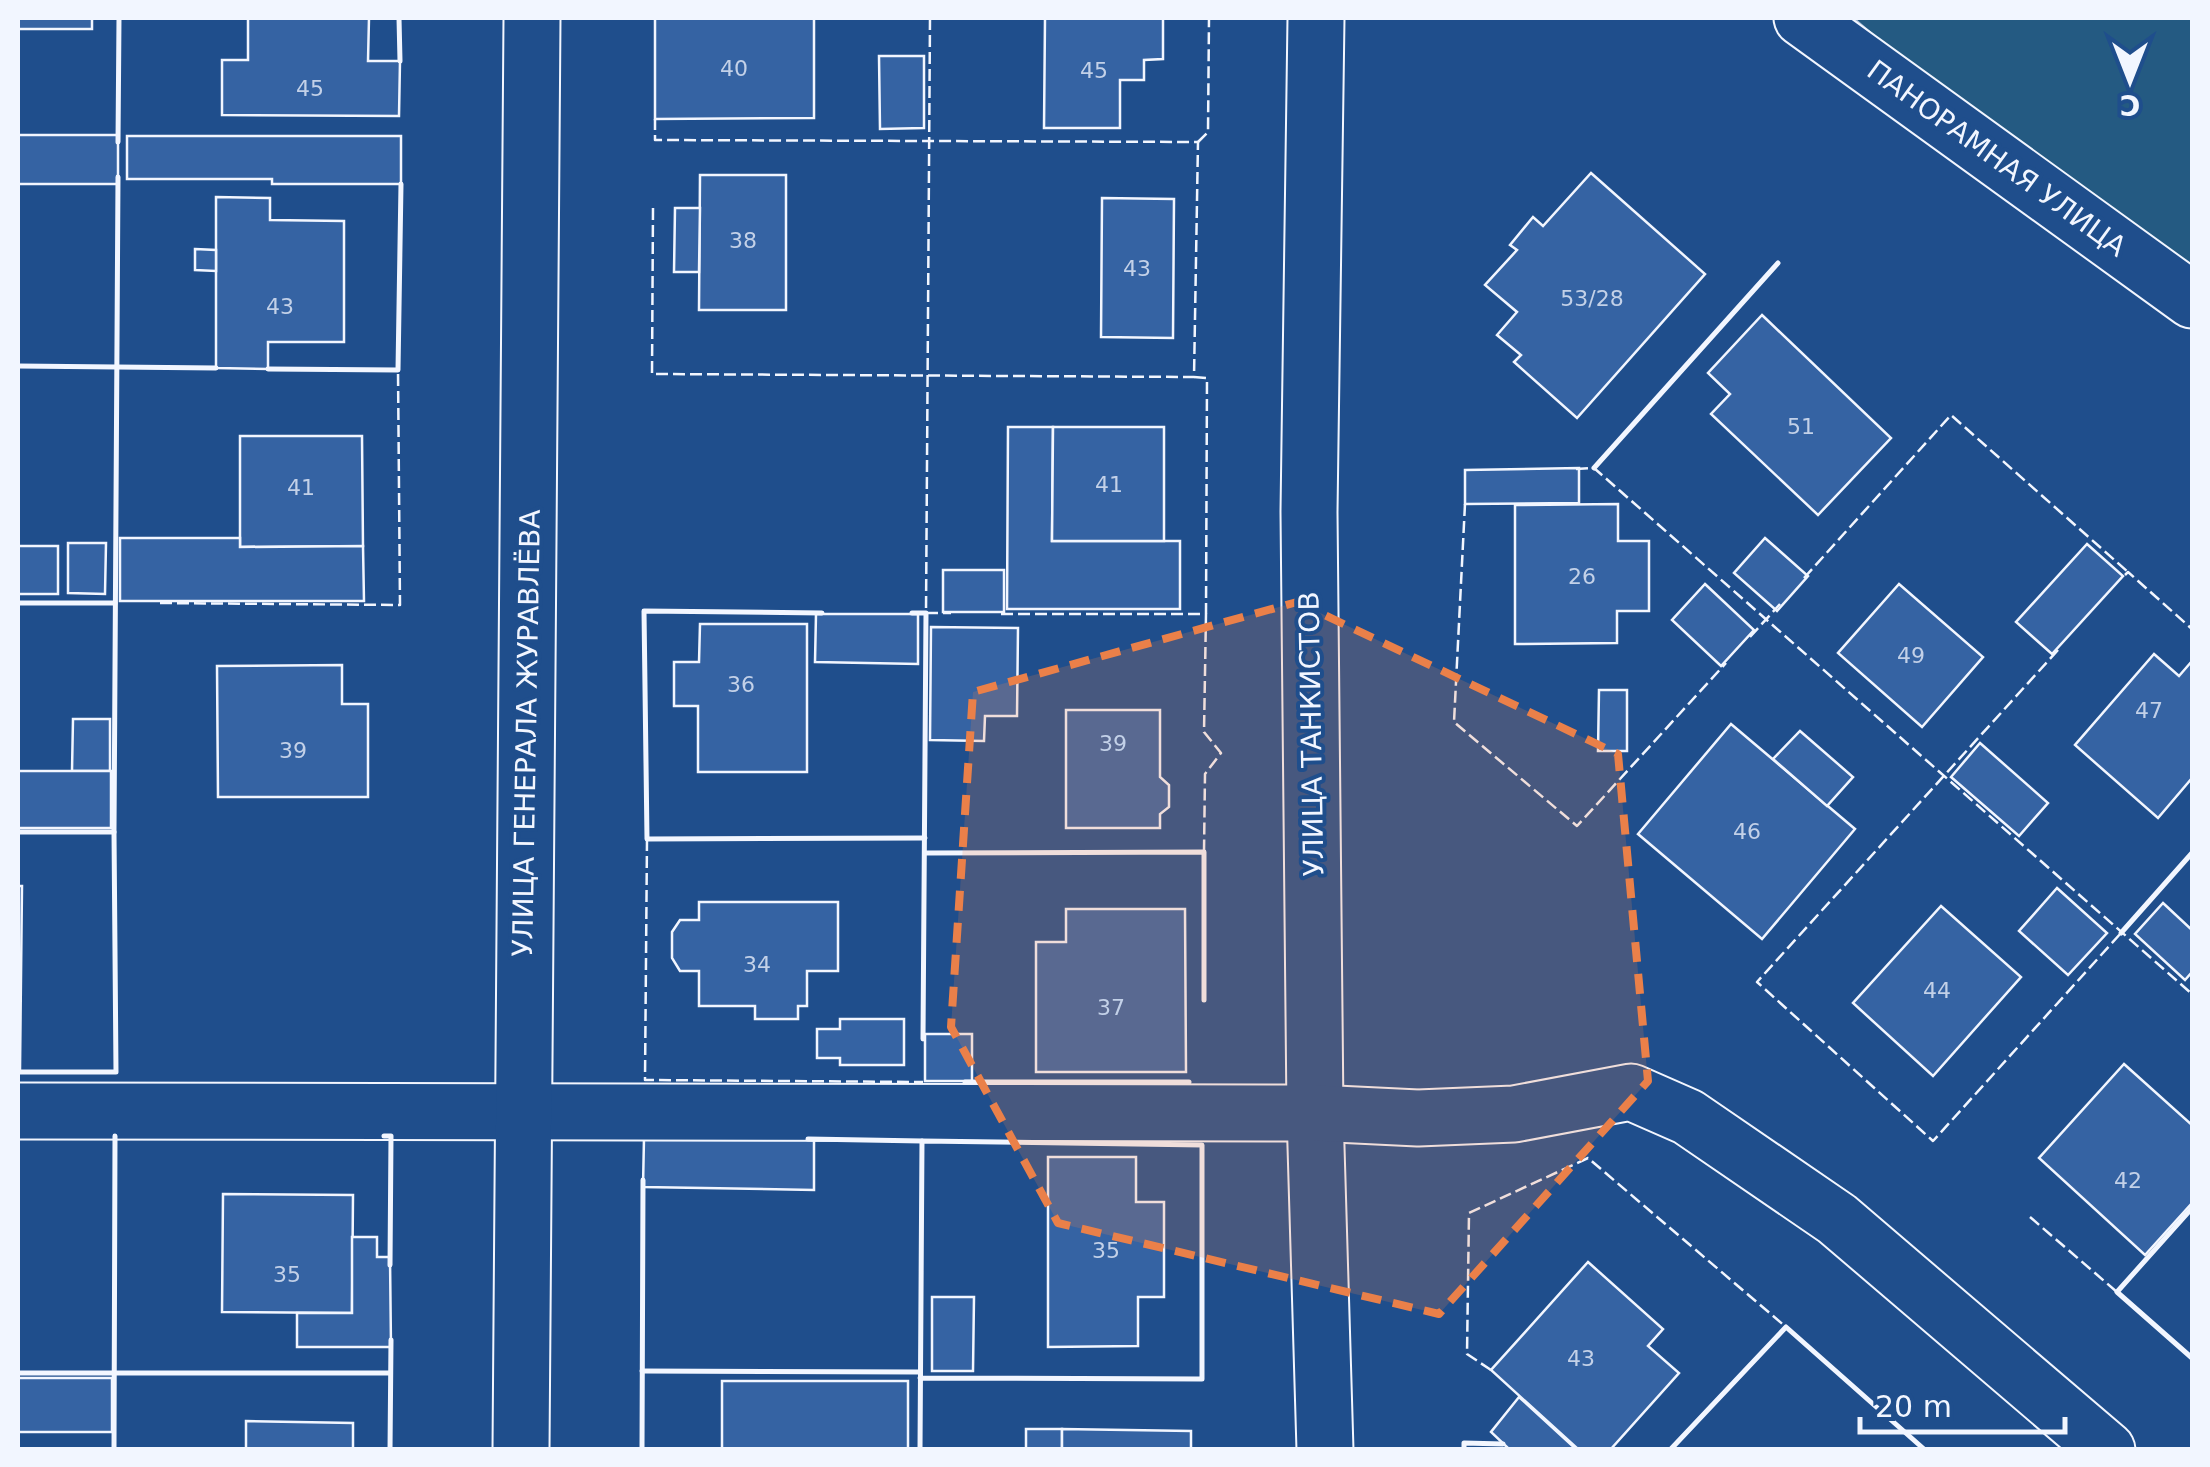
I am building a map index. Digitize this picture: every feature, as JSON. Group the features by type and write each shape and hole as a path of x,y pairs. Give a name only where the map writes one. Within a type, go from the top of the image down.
{"street":[{"name":"УЛИЦА ГЕНЕРАЛА ЖУРАВЛЁВА","path":"520,1450 532,18"},
{"name":"УЛИЦА ТАНКИСТОВ","path":"1316,18 1309,512 1314,1113 1325,1450"},
{"name":"ПАНОРАМНАЯ УЛИЦА","path":"1802,18 2192,300"},
{"path":"18,1111 1314,1113 1418,1118 1514,1114 1631,1092 1688,1117 1836,1220 2107,1450"}],"highlighted area":[{"path":"1297,602 1618,754 1648,1081 1439,1314 1058,1223 951,1027 973,692"}],"shaded area":[{"path":"1853,18 2192,18 2192,308"}],"building":[{"path":"18,18 92,18 92,29 18,29"},
{"path":"248,18 369,18 368,61 400,61 399,116 222,115 222,60 248,60"},
{"path":"655,18 814,18 814,118 655,119"},
{"path":"1045,18 1163,18 1163,59 1144,60 1144,80 1120,80 1120,128 1044,128"},
{"path":"879,56 924,56 924,128 880,129"},
{"path":"18,135 118,135 118,184 18,184"},
{"path":"127,136 401,136 401,184 127,179"},
{"path":"1591,173 1705,274 1577,418 1514,362 1521,355 1497,335 1517,312 1485,285 1517,250 1510,245 1533,217 1543,226"},
{"path":"700,175 786,175 786,310 699,310"},
{"path":"216,197 270,198 270,220 344,221 344,342 268,342 268,369 216,368"},
{"path":"1102,198 1174,199 1173,338 1101,337"},
{"path":"675,208 700,208 699,272 674,272"},
{"path":"195,249 216,250 216,271 195,270"},
{"path":"1762,315 1891,438 1818,515 1711,414 1730,394 1708,373"},
{"path":"1008,427 1053,427 1052,541 1180,541 1180,609 1007,609"},
{"path":"1053,427 1164,427 1164,541 1052,541"},
{"path":"240,436 362,436 363,546 240,547"},
{"path":"1579,468 1579,503 1465,504 1465,470"},
{"path":"1618,504 1618,541 1649,541 1649,611 1617,611 1617,643 1515,644 1515,505"},
{"path":"120,538 240,538 240,547 363,546 364,601 120,601"},
{"path":"1765,538 1808,576 1777,611 1734,573"},
{"path":"68,543 106,543 105,594 68,593"},
{"path":"2087,544 2123,576 2052,654 2016,622"},
{"path":"18,546 58,546 58,594 18,594"},
{"path":"943,570 1004,570 1004,612 943,612"},
{"path":"1705,584 1754,630 1721,666 1672,620"},
{"path":"1899,584 1983,657 1922,727 1838,653"},
{"path":"816,614 918,614 918,664 815,662"},
{"path":"700,624 807,624 807,772 698,772 698,706 674,706 674,662 699,662"},
{"path":"931,627 1018,628 1017,716 985,716 984,741 930,740"},
{"path":"2154,654 2179,676 2192,661 2192,778 2158,818 2075,745"},
{"path":"342,665 342,704 368,704 368,797 218,797 217,666"},
{"path":"1599,690 1627,690 1627,751 1598,751"},
{"path":"1066,710 1160,710 1160,777 1169,785 1169,807 1160,814 1160,828 1066,828"},
{"path":"73,719 110,719 110,771 72,771"},
{"path":"1731,724 1855,829 1762,939 1638,834"},
{"path":"1800,731 1853,777 1827,806 1773,759"},
{"path":"1980,743 2048,803 2019,836 1951,777"},
{"path":"18,771 111,771 111,828 18,828"},
{"path":"18,886 22,886 20,1069 18,1069"},
{"path":"2057,888 2107,933 2068,975 2019,931"},
{"path":"699,902 838,902 838,971 807,971 807,1006 798,1006 798,1019 755,1019 755,1006 699,1006 699,971 680,971 672,958 672,932 680,920 699,920"},
{"path":"2163,903 2192,930 2192,972 2185,980 2135,934"},
{"path":"1941,906 2021,977 1933,1076 1853,1003"},
{"path":"1066,909 1185,909 1186,1072 1036,1072 1036,942 1066,942"},
{"path":"840,1019 904,1019 904,1065 840,1065 840,1058 817,1058 817,1029 840,1029"},
{"path":"925,1034 972,1034 972,1081 925,1081"},
{"path":"2124,1064 2192,1125 2192,1203 2145,1255 2039,1158"},
{"path":"644,1138 814,1139 814,1190 643,1187"},
{"path":"1048,1157 1136,1157 1136,1202 1164,1202 1164,1297 1138,1297 1138,1346 1048,1347"},
{"path":"223,1194 353,1195 352,1313 222,1312"},
{"path":"352,1237 377,1237 377,1257 390,1257 391,1347 297,1347 297,1313 352,1313"},
{"path":"1588,1262 1663,1329 1648,1346 1679,1373 1610,1450 1579,1450 1491,1370"},
{"path":"932,1297 974,1297 973,1371 932,1371"},
{"path":"18,1378 112,1378 112,1432 18,1432"},
{"path":"722,1381 908,1381 908,1450 722,1450"},
{"path":"1519,1397 1577,1450 1510,1450 1491,1432"},
{"path":"246,1421 353,1423 353,1450 246,1450"},
{"path":"1026,1429 1062,1429 1062,1450 1026,1450"},
{"path":"1062,1429 1191,1431 1191,1450 1062,1450"}],"fence":[{"path":"930,18 926,613 951,613"},
{"path":"1198,142 1208,132 1209,18"},
{"path":"653,208 652,374 1194,377 1198,142 655,140 655,119"},
{"path":"160,603 400,605 398,370"},
{"path":"1194,377 1207,378 1206,614"},
{"path":"1804,578 1951,415 2128,572"},
{"path":"1576,469 1594,468 2192,994"},
{"path":"1465,504 1454,722 1577,826 1726,663"},
{"path":"2125,575 2128,572 2192,629"},
{"path":"1750,637 1780,604"},
{"path":"1001,614 1206,614 1204,732 1221,753 1205,774 1204,852"},
{"path":"2058,650 1757,982 1933,1141 2121,933"},
{"path":"647,839 645,1080 923,1082"},
{"path":"1491,1370 1467,1354 1469,1213 1588,1158 1786,1327"},
{"path":"2030,1217 2117,1292"}],"wall":[{"path":"118,142 119,18"},
{"path":"399,18 400,61"},
{"path":"18,1072 116,1072 118,177"},
{"path":"268,369 398,370 401,184"},
{"path":"1594,468 1778,263"},
{"path":"18,366 216,368"},
{"path":"18,603 115,603"},
{"path":"822,613 644,611 647,839 925,838"},
{"path":"912,613 926,613 923,1039"},
{"path":"18,832 114,832"},
{"path":"925,853 1204,852 1204,1000"},
{"path":"2121,933 2192,853"},
{"path":"965,1082 1189,1082"},
{"path":"114,1450 115,1136"},
{"path":"384,1136 391,1136 390,1265"},
{"path":"808,1139 922,1141"},
{"path":"920,1378 1202,1379 1202,1145 922,1141 920,1450"},
{"path":"642,1450 643,1180"},
{"path":"2192,1208 2117,1292 2192,1358"},
{"path":"1670,1450 1786,1327 1925,1450"},
{"path":"390,1450 391,1340"},
{"path":"642,1371 920,1372"},
{"path":"18,1373 390,1373"},
{"path":"1464,1450 1464,1443 1503,1444"}]}
